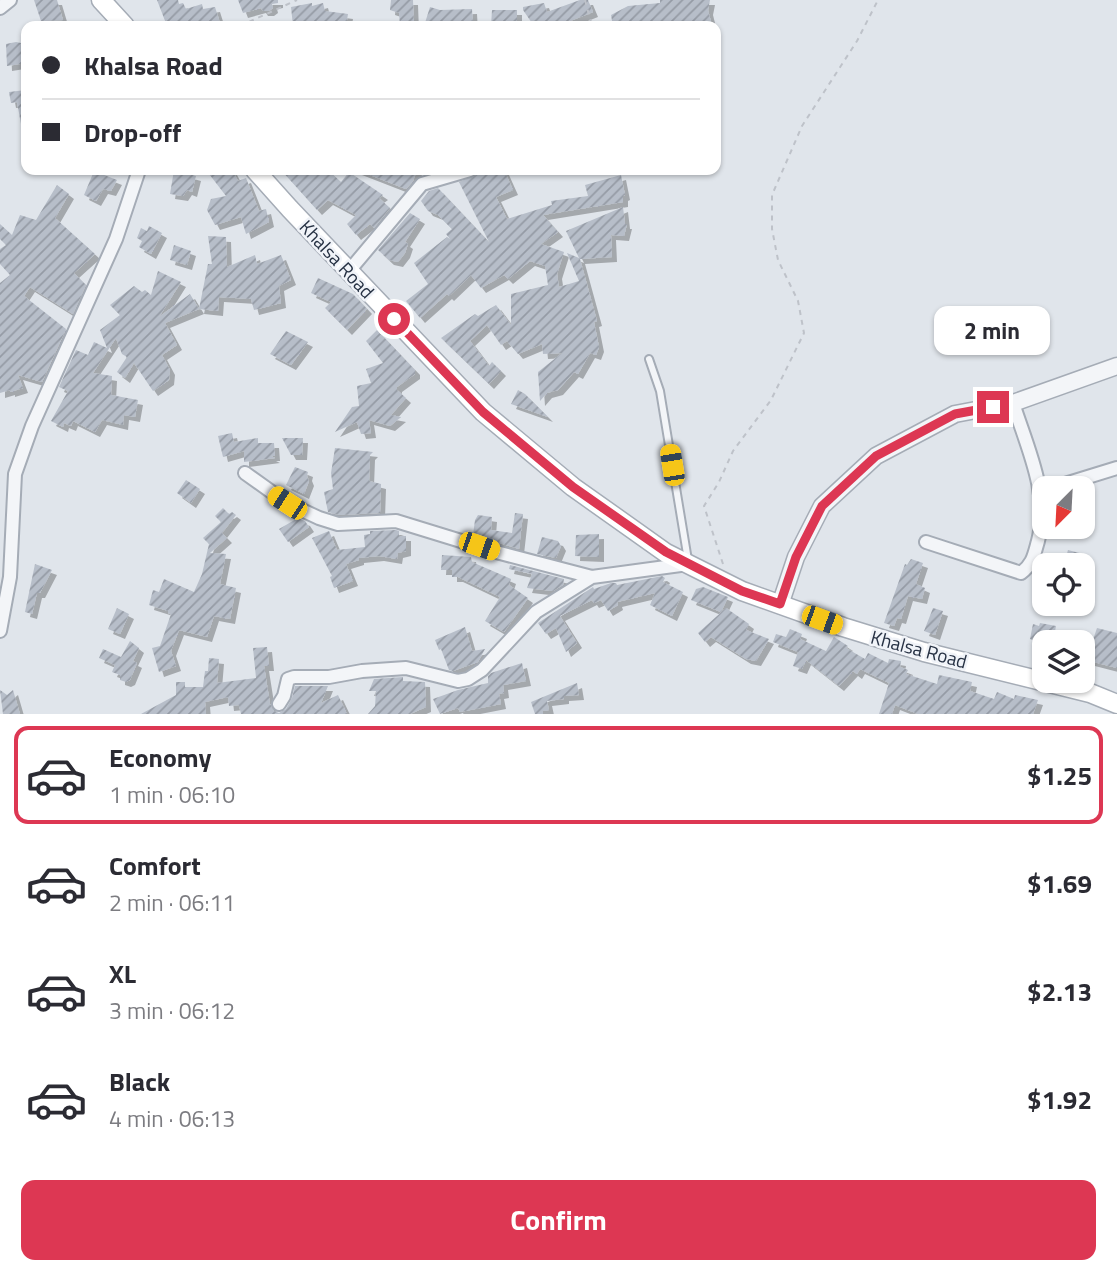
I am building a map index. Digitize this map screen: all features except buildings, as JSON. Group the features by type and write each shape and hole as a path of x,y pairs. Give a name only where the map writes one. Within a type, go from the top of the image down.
{"main road":[{"path":"101,0 120,21"},
{"name":"Khalsa Road","path":"260,175 483,412 573,487 666,552 742,591 780,604 924,652 1090,693 1117,704"}],"street":[{"path":"0,8 10,0"},
{"path":"0,631 10,577 12,497 18,464 32,426 116,239 137,175"},
{"path":"349,271 422,184 453,175"},
{"path":"780,604 796,557 822,506 876,456 955,414 1013,403 1117,366"},
{"path":"1013,403 1041,476"},
{"path":"1091,476 1117,468"},
{"path":"245,473 287,503 338,524 396,521 500,553 593,577 688,564"},
{"path":"926,542 1021,573 1032,564 1039,539"},
{"path":"279,704 288,679 295,677 329,677 362,671 406,668 458,681 475,676 536,612 593,577"}],"lane":[{"path":"649,359 660,391 688,564"}],"path":[{"path":"251,21 297,0"},
{"path":"585,0 591,21"},
{"path":"727,570 720,559 704,506 733,451 771,400 803,333 798,301 778,260 772,229 772,195 802,126 858,41 878,0"}],"route":[{"path":"394,319 483,412 573,487 666,552 742,591 780,604 796,557 822,506 876,456 955,414 993,407"}]}
